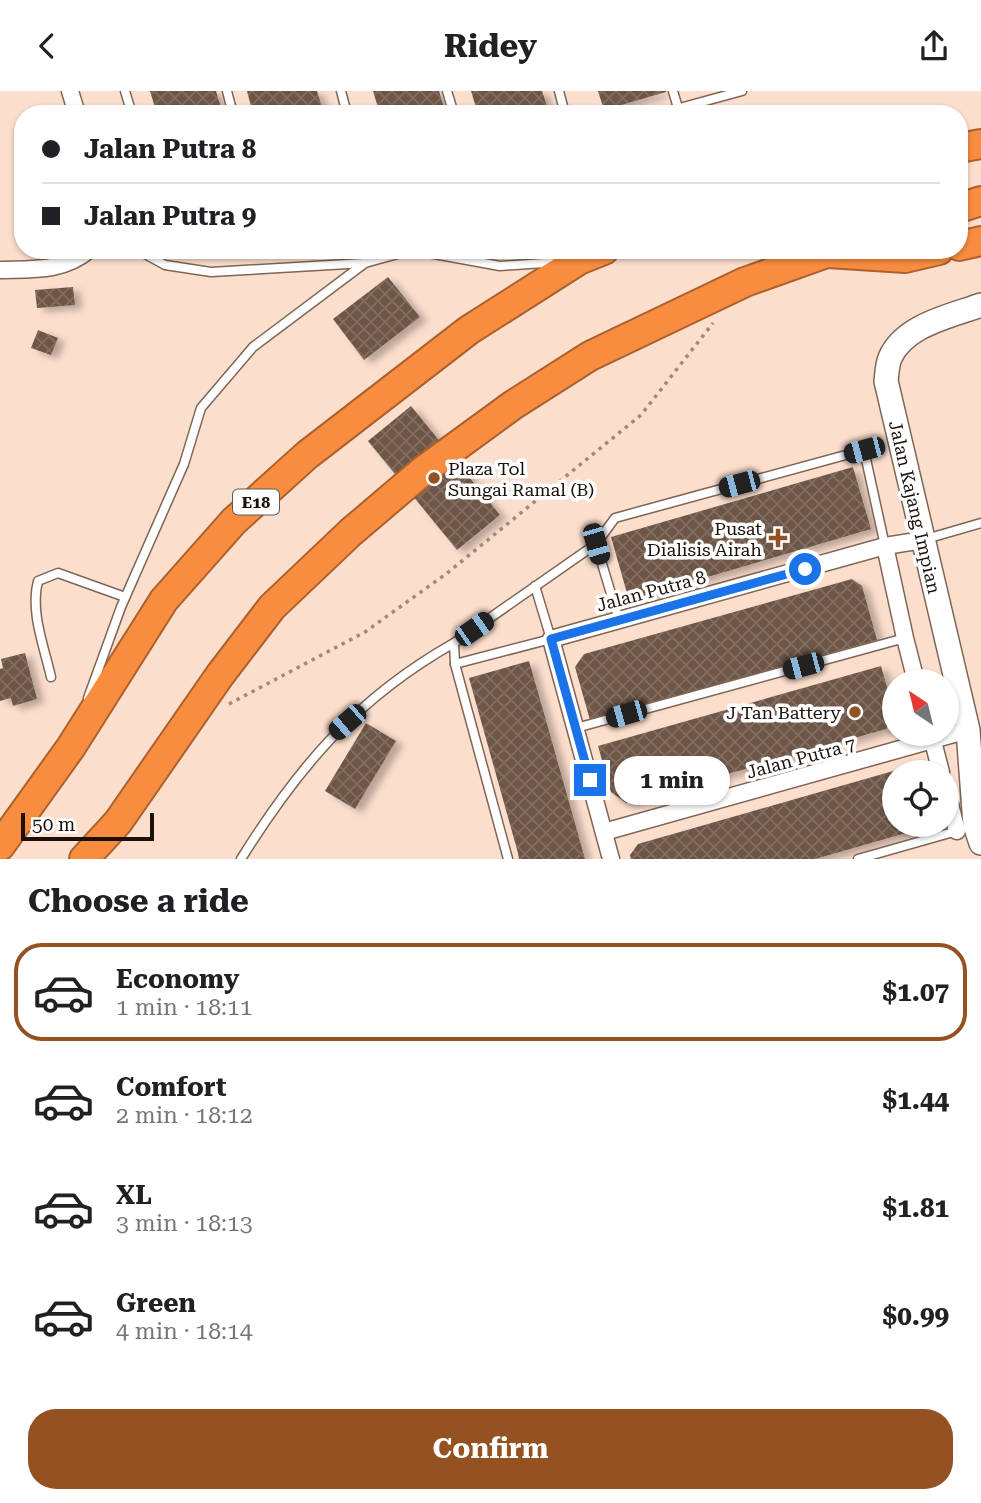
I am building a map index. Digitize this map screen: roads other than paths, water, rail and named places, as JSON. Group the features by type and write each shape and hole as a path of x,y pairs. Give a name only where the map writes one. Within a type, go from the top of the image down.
{"highway":[{"name":"E18","path":"2,843 71,747 164,600 234,521 307,455 469,330 584,259"},
{"path":"84,859 118,822 220,675 272,607 351,532 424,470 513,405 590,356 745,282 810,259"}],"street":[{"path":"0,270 53,268 79,259"},
{"name":"Jalan Kajang Impian","path":"975,823 976,772 968,730 886,381 890,358 903,341 925,325 981,306"},
{"name":"Jalan Putra 8","path":"551,639 885,546 923,540"},
{"path":"885,546 913,669"},
{"path":"551,639 611,859"},
{"name":"Jalan Putra 7","path":"959,732 968,730"},
{"name":"Jalan Putra 7","path":"604,832 901,746"},
{"path":"959,806 975,823"}],"lane":[{"path":"689,105 742,91"},
{"path":"154,259 165,265 211,272 365,263 379,259"},
{"path":"462,259 500,266 558,259"},
{"path":"71,747 125,597 184,464 201,408 253,347 365,263"},
{"path":"241,859 299,772 332,735 408,672 596,544 615,518 864,450 885,546"},
{"path":"923,540 981,523"},
{"path":"596,544 619,620"},
{"path":"51,677 34,596 38,581 58,573 125,597"},
{"path":"454,664 551,639 535,586"},
{"path":"576,728 905,638"},
{"path":"454,643 454,664 508,859"},
{"path":"858,859 975,823"}],"place":[{"name":"Plaza Tol Sungai Ramal (B)","path":"434,478"},
{"name":"Pusat Dialisis Airah","path":"778,538"},
{"name":"J Tan Battery","path":"855,712"}]}
